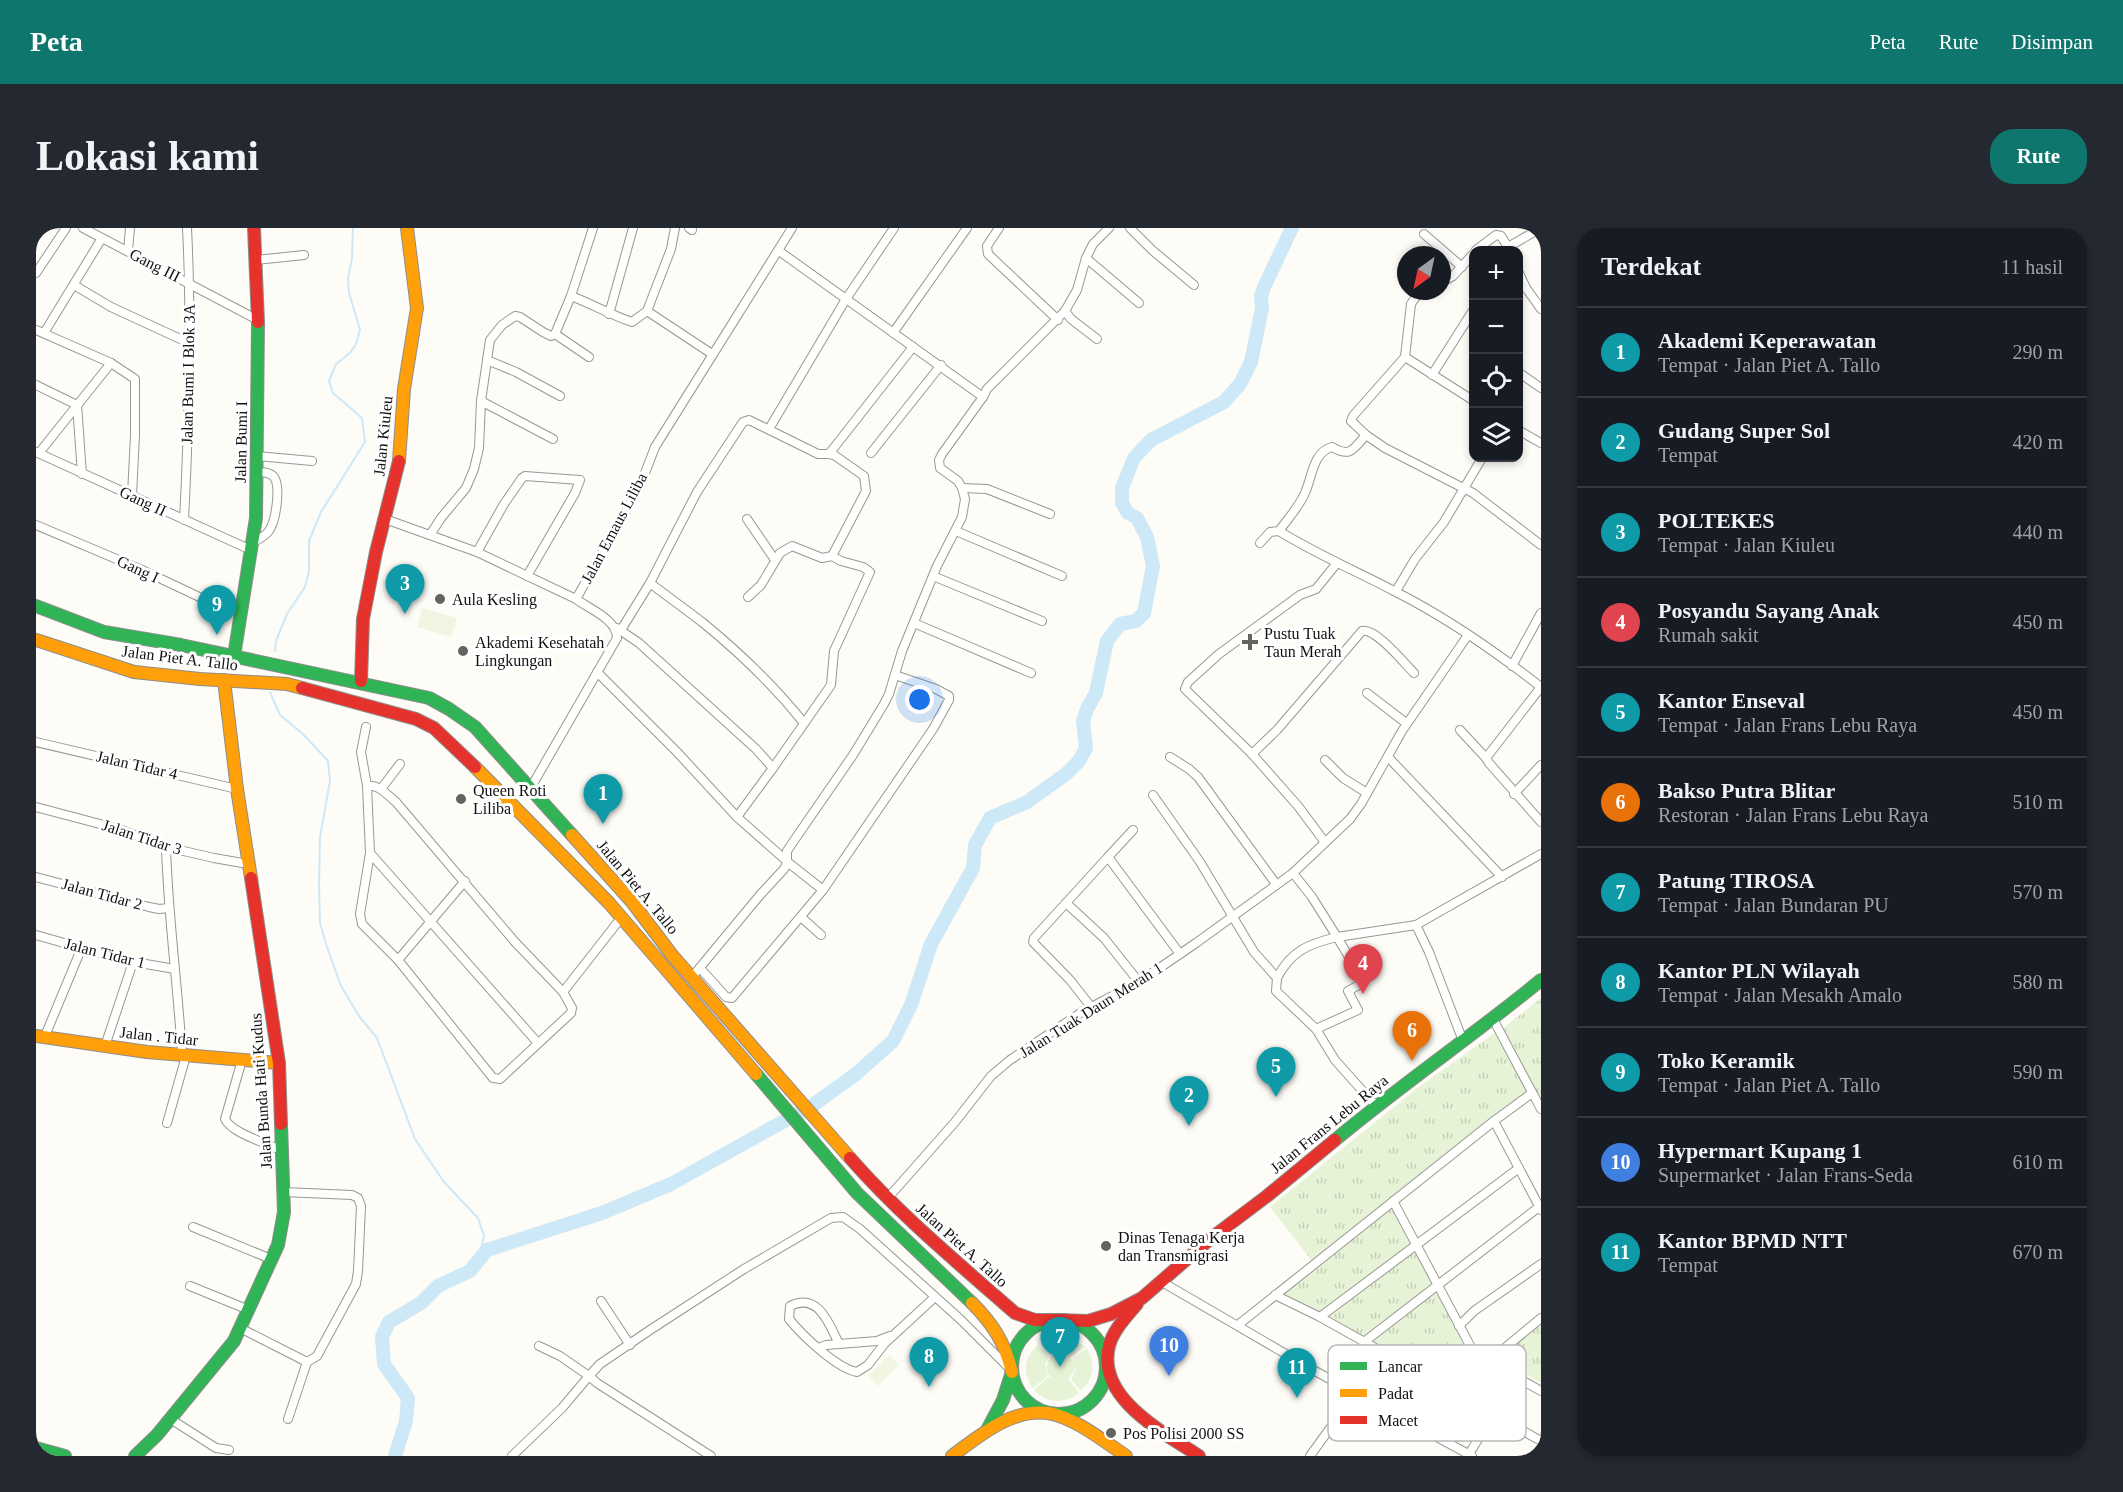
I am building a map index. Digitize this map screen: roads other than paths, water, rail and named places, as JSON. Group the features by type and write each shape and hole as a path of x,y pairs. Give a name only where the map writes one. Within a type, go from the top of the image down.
{"main road":[{"name":"Jalan Bumi I","path":"234,656 255,518 258,320 254,228"},
{"name":"Jalan Kiuleu","path":"361,681 363,619 400,459 404,389 417,308 406,228"},
{"name":"Jalan Piet A. Tallo","path":"36,606 104,632 361,681 440,701 475,727 531,789 632,902 672,955 696,973 741,1034 887,1199 1015,1313 1035,1320 1059,1320"},
{"name":"Jalan Piet A. Tallo","path":"36,640 134,672 281,683 416,719 434,728 457,748 589,882 731,1044 857,1193 986,1317 1002,1337 1012,1372"},
{"path":"278,664 281,683"},
{"name":"Jalan Bunda Hati Kudus","path":"135,1456 157,1435 234,1341 282,1230 284,1192 279,1063 237,789 224,680"},
{"name":"Jalan Frans Lebu Raya","path":"1059,1320 1089,1321 1111,1314 1142,1298 1210,1239 1268,1196 1376,1106 1493,1019 1541,980"},
{"name":"Jalan . Tidar","path":"40,1036 184,1056 279,1063"},
{"name":"Jalan Frans Lebu Raya","path":"1105,1363 1108,1346 1118,1328 1142,1298"},
{"path":"987,1430 1003,1400 1012,1372 1014,1352 1024,1335 1040,1324 1059,1320 1086,1330 1099,1344 1118,1394 1133,1410 1198,1456"},
{"path":"952,1456 987,1430 1024,1415 1068,1413 1086,1405 1099,1391 1105,1372 1105,1363"},
{"path":"1012,1372 1014,1381 1031,1405 1076,1425 1118,1454"},
{"path":"36,1448 65,1456"}],"street":[{"path":"36,273 66,228"},
{"name":"Gang III","path":"83,228 258,320"},
{"path":"128,251 130,228"},
{"name":"Jalan Bumi I Blok 3A","path":"184,520 190,283 187,228"},
{"path":"555,334 571,296 593,228"},
{"path":"609,314 633,228"},
{"path":"571,296 632,322 647,311 671,249 675,228"},
{"name":"Jalan Emaus Liliba","path":"773,768 756,749 664,666 608,620 576,599 640,486 655,447 792,228"},
{"path":"769,429 846,299 894,228"},
{"path":"893,333 967,228"},
{"path":"999,228 987,246 988,254 1058,320"},
{"path":"895,675 936,689 949,696 950,700 933,729 823,890 732,998 726,997 696,973 783,869 787,861 787,851 876,719 889,694 895,675 914,623 933,576 956,531 965,507 962,488 958,481 940,468 939,460 987,389 1065,311 1077,290 1086,258 1093,244 1109,228"},
{"path":"1130,228 1194,285"},
{"path":"1514,246 1541,228"},
{"path":"1424,234 1462,267"},
{"path":"1482,246 1496,234 1501,236 1507,246"},
{"path":"102,238 74,285 40,331 111,363 132,377 135,383 132,495"},
{"path":"779,251 983,397"},
{"path":"256,260 304,255"},
{"path":"1086,258 1139,303"},
{"path":"1451,277 1469,259"},
{"path":"1523,282 1541,309"},
{"path":"74,285 111,307 189,343"},
{"path":"1414,300 1411,304 1405,357 1350,421 1366,435 1415,465 1473,493 1541,545"},
{"path":"647,311 712,354"},
{"path":"1065,311 1071,319 1097,339"},
{"path":"430,535 469,482 479,448 481,401 490,340 495,332 515,316 520,317 546,334 555,334 589,357"},
{"path":"1432,375 1469,317"},
{"path":"829,454 913,347"},
{"path":"1405,357 1469,398"},
{"path":"487,360 516,372 560,396"},
{"path":"38,453 111,363"},
{"path":"871,453 941,365"},
{"path":"1523,375 1541,388"},
{"path":"36,385 77,405"},
{"path":"481,401 553,439"},
{"path":"77,405 82,474"},
{"path":"531,789 617,638 617,628 651,583 697,492 743,422 749,420 818,454 834,455 864,476 866,491 832,556"},
{"path":"1523,433 1541,444"},
{"path":"1279,531 1305,494 1312,470 1326,449 1332,447 1348,453 1366,435"},
{"name":"Gang II","path":"38,453 184,520 252,546"},
{"path":"256,456 312,461"},
{"path":"1396,591 1415,559 1444,522 1480,462"},
{"path":"252,546 267,534 274,524 276,509 277,487 274,477 268,473 256,472"},
{"path":"477,552 504,504 522,478 525,476 580,480 575,494 527,576"},
{"path":"962,488 987,489 1050,514"},
{"path":"385,519 477,552 576,599"},
{"path":"747,519 775,560"},
{"name":"Gang I","path":"36,525 140,569 198,598 241,611"},
{"path":"956,531 1062,576"},
{"path":"1260,543 1270,532 1279,531 1396,591 1468,635 1541,687 1486,758"},
{"path":"736,817 831,685 834,651 870,572 867,568 841,561 832,556 822,558 792,546 785,549 775,560 760,585 748,597"},
{"path":"1324,841 1298,806 1252,754 1187,693 1185,688 1188,682 1227,649 1300,595 1316,589 1338,563"},
{"path":"933,576 1042,621"},
{"path":"651,583 731,648 789,705 804,723"},
{"path":"1512,666 1541,614"},
{"path":"914,623 1031,673"},
{"path":"1252,754 1277,730 1362,631 1371,632 1382,640 1414,673"},
{"name":"Jalan Tuak Daun Merah 1","path":"887,1199 992,1076 1010,1060 1180,954 1293,873 1324,841 1350,819 1367,794 1406,723 1468,635"},
{"path":"597,672 677,752 736,817 823,890"},
{"path":"1367,693 1406,723"},
{"path":"366,727 361,752 367,786 370,853 364,882 361,921 366,930 398,960 493,1078 500,1078 571,1013 572,1008 563,992 515,942 396,802 374,785 367,786"},
{"path":"1460,730 1541,822"},
{"name":"Jalan Tidar 4","path":"36,742 237,789"},
{"path":"1170,757 1190,769 1198,777 1276,884"},
{"path":"1388,757 1502,877"},
{"path":"1325,760 1343,778 1367,794"},
{"path":"381,789 400,764"},
{"path":"1514,794 1541,765"},
{"path":"1153,795 1200,862 1254,952 1276,978"},
{"name":"Jalan Tidar 3","path":"36,807 119,829 166,847 248,864"},
{"path":"1092,1008 1070,980 1033,942 1034,938 1133,830"},
{"path":"166,847 169,908 184,1056 167,1123"},
{"path":"370,853 537,1042"},
{"path":"1376,1106 1335,1060 1316,1029 1276,991 1276,978 1289,958 1305,948 1337,937 1416,926 1541,854"},
{"path":"1108,857 1180,954"},
{"path":"1293,873 1312,897 1364,982 1348,991 1358,1010 1316,1029"},
{"name":"Jalan Tidar 2","path":"36,877 149,907 169,908"},
{"path":"398,960 465,881"},
{"path":"1066,903 1104,938 1138,982"},
{"path":"801,917 821,935"},
{"path":"563,992 621,918"},
{"path":"1416,926 1429,952 1463,1041"},
{"name":"Jalan Tidar 1","path":"36,935 133,962 175,969"},
{"path":"40,1036 82,948"},
{"path":"105,1046 133,962"},
{"path":"1493,1019 1541,1109"},
{"path":"242,1060 225,1119 227,1124 234,1130 283,1151"},
{"path":"1238,1325 1532,1093"},
{"path":"1364,1342 1540,1209 1494,1121"},
{"path":"1320,1317 1519,1168"},
{"path":"284,1192 352,1195 358,1198 361,1206 356,1284 317,1356 307,1362 288,1419"},
{"path":"1393,1201 1470,1345"},
{"path":"513,1456 562,1408 600,1364 815,1225 837,1216 849,1220 860,1229 1012,1372"},
{"path":"193,1227 271,1259"},
{"path":"1459,1326 1474,1311 1541,1264"},
{"path":"1162,1282 1328,1377"},
{"path":"190,1286 249,1310"},
{"path":"1275,1295 1369,1345"},
{"path":"839,1344 830,1324 818,1307 800,1301 790,1306 789,1319 831,1359 857,1372 868,1365 894,1335 934,1297"},
{"path":"601,1301 630,1345"},
{"path":"1508,1345 1541,1318"},
{"path":"240,1328 307,1362"},
{"path":"819,1348 826,1345 877,1341 894,1335"},
{"path":"539,1346 560,1356 597,1383 711,1456"},
{"path":"1526,1382 1541,1391"},
{"path":"169,1418 216,1448 229,1450"},
{"path":"1310,1456 1328,1430"},
{"path":"1526,1434 1541,1442"},
{"path":"1445,1441 1471,1455 1479,1441"}],"waterway":[{"path":"275,651 276,641 287,614 305,587 309,571 309,541 321,512 365,442 362,418 333,393 329,381 336,364 350,353 356,344 360,330 349,293 348,278 352,259 353,228"},
{"path":"395,1456 406,1421 408,1398 384,1364 382,1337 389,1322 421,1303 438,1286 470,1271 487,1250 602,1213 671,1184 813,1105 856,1074 893,1041 911,1005 931,944 973,868 975,845 990,818 1027,802 1066,774 1079,761 1086,748 1083,721 1096,693 1107,641 1120,624 1136,621 1144,613 1153,566 1147,537 1137,518 1128,513 1122,503 1122,488 1134,458 1151,440 1224,402 1240,384 1251,362 1262,308 1261,296 1292,228"},
{"path":"270,692 280,715 303,734 328,761 330,781 320,837 320,923 341,986 359,1016 377,1038 415,1139 444,1182 478,1218 484,1236 481,1250 470,1271"}],"place":[{"name":"Aula Kesling","path":"440,599"},
{"name":"POLTEKES","path":"405,614"},
{"name":"Toko Keramik","path":"217,635"},
{"name":"Pustu Tuak Taun Merah","path":"1250,642"},
{"name":"Akademi Kesehatah Lingkungan","path":"463,651"},
{"name":"Queen Roti Liliba","path":"461,799"},
{"name":"Akademi Keperawatan","path":"603,824"},
{"name":"Posyandu Sayang Anak","path":"1363,994"},
{"name":"Bakso Putra Blitar","path":"1412,1061"},
{"name":"Kantor Enseval","path":"1276,1097"},
{"name":"Gudang Super Sol","path":"1189,1126"},
{"name":"Dinas Tenaga Kerja dan Transmigrasi","path":"1106,1246"},
{"name":"Patung TIROSA","path":"1060,1367"},
{"name":"Hypermart Kupang 1","path":"1169,1376"},
{"name":"Kantor PLN Wilayah","path":"929,1387"},
{"name":"Kantor BPMD NTT","path":"1297,1398"},
{"name":"Pos Polisi 2000 SS","path":"1111,1433"}]}
